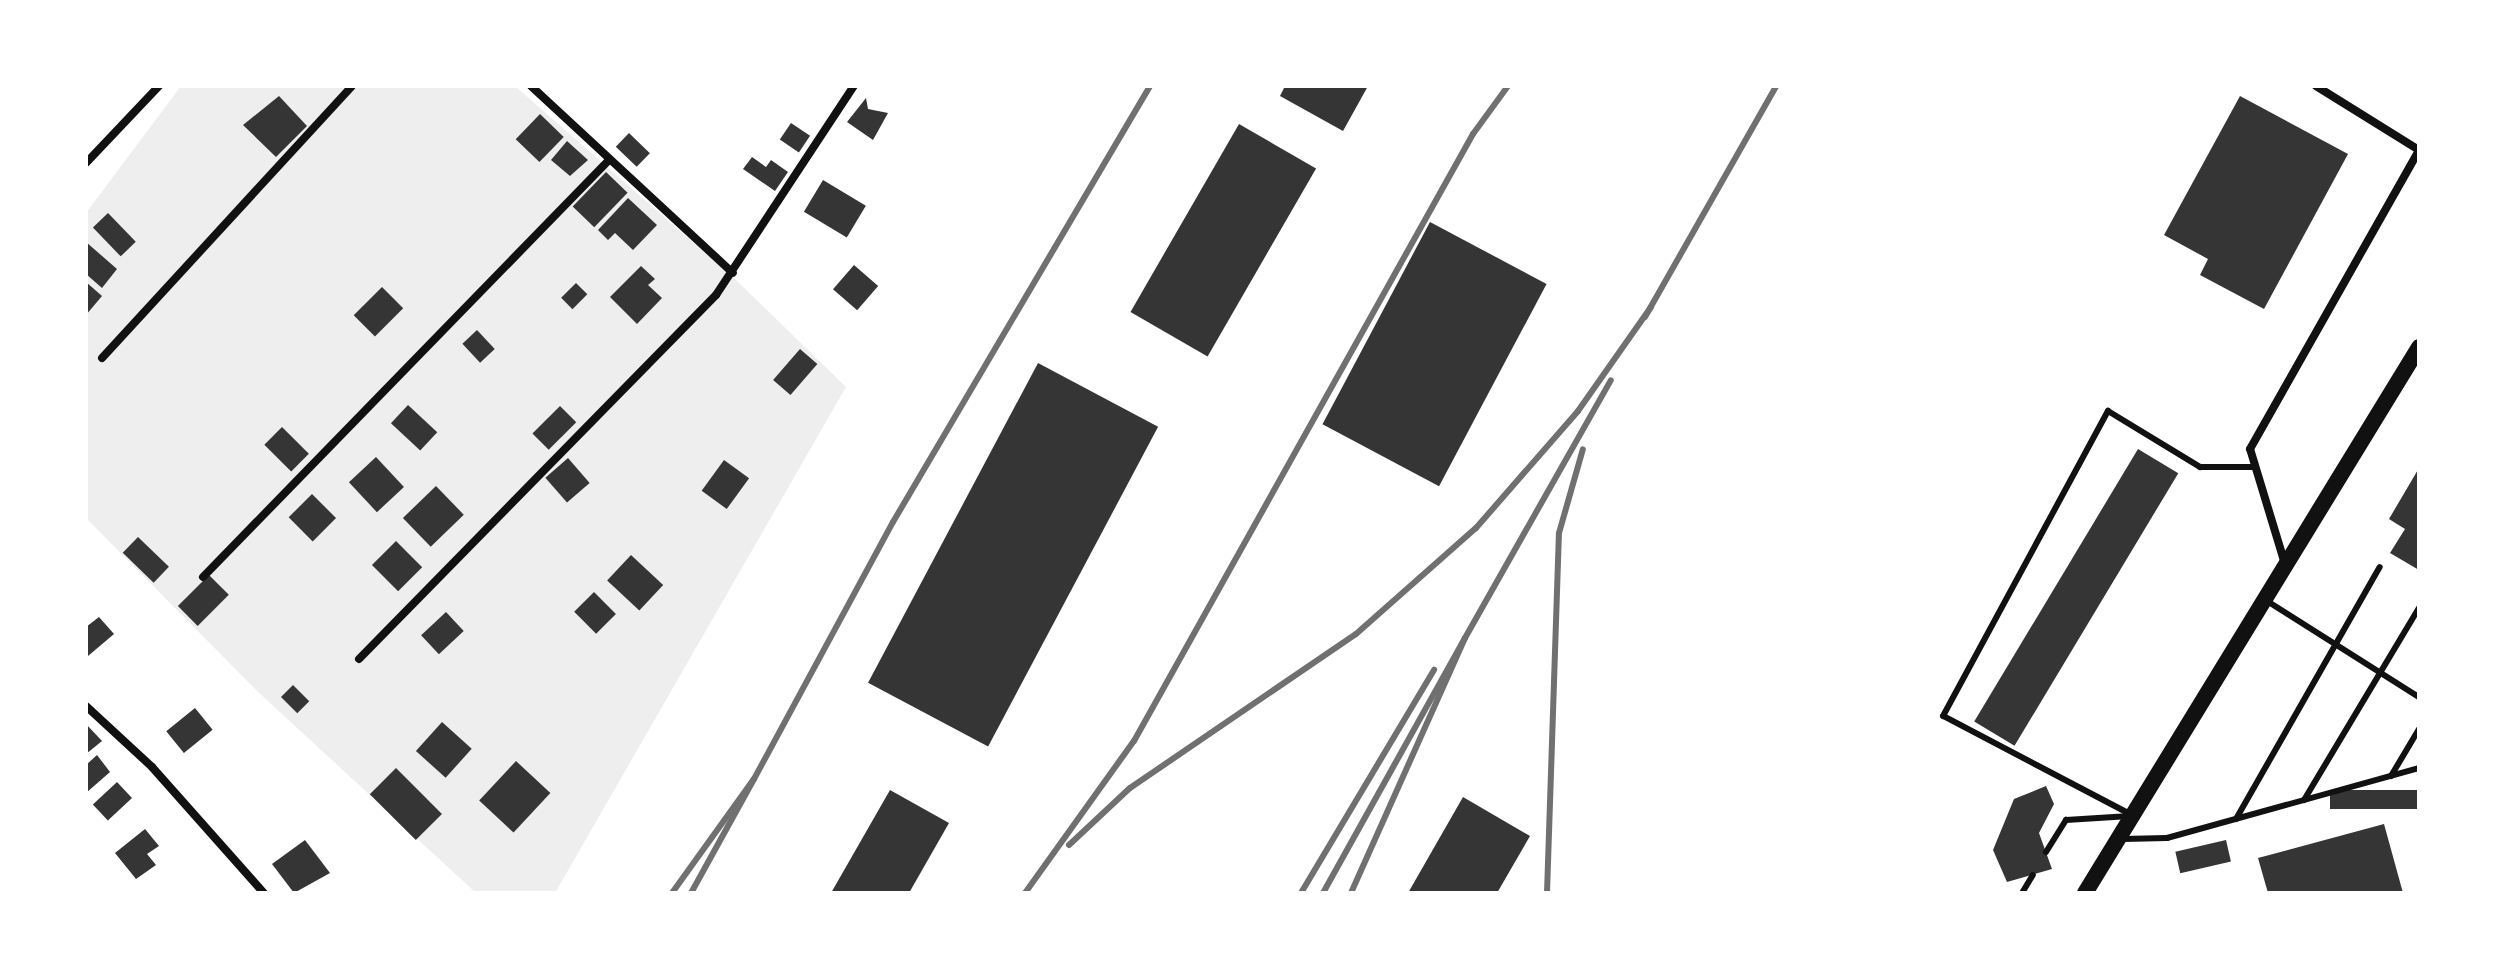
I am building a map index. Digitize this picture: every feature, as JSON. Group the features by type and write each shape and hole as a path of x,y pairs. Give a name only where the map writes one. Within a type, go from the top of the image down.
{"main road":[{"path":"2085,893 2419,347"}],"street":[{"path":"86,163 159,86"},
{"path":"102,358 352,86"},
{"path":"531,86 608,161 733,273"},
{"path":"359,659 733,273 854,86"},
{"path":"2285,565 2250,449 2419,150 2316,86"},
{"path":"203,577 608,161"},
{"path":"86,706 152,767 264,893"}],"lane":[{"path":"2133,815 1943,716 2108,411 2200,467 2255,467"},
{"path":"2236,819 2380,567"},
{"path":"2264,599 2419,697"},
{"path":"2304,800 2419,608"},
{"path":"2391,776 2419,729"},
{"path":"2119,839 2167,838 2419,768"},
{"path":"2046,852 2066,820 2133,815"},
{"path":"2022,893 2033,875"}],"shaded area":[{"path":"181,86 515,86 737,281 846,387 555,893 476,893 256,690 86,518 86,213"}],"building":[{"path":"1285,86 1368,86 1343,131 1280,96"},
{"path":"279,96 307,126 276,157 243,125"},
{"path":"2240,96 2348,154 2264,309 2200,275 2208,259 2164,235"},
{"path":"866,98 868,109 888,113 873,140 847,122"},
{"path":"540,114 564,137 539,162 516,139"},
{"path":"791,123 810,136 799,152 780,140"},
{"path":"1239,124 1316,168 1208,356 1130,312"},
{"path":"629,133 650,153 637,167 616,147"},
{"path":"567,141 588,160 570,176 551,160"},
{"path":"752,157 766,167 771,160 788,172 775,191 743,169"},
{"path":"606,172 628,193 594,227 573,207"},
{"path":"823,180 866,206 847,237 804,212"},
{"path":"628,198 657,225 633,250 615,233 608,240 598,230"},
{"path":"108,213 136,242 121,256 93,228"},
{"path":"1430,222 1547,284 1439,486 1322,424"},
{"path":"86,242 117,269 102,288 86,274"},
{"path":"854,265 878,286 857,310 833,289"},
{"path":"641,266 655,279 648,285 662,298 637,324 610,297"},
{"path":"86,282 102,296 86,315"},
{"path":"576,283 587,294 572,309 561,298"},
{"path":"382,287 403,308 375,336 354,315"},
{"path":"477,330 495,349 480,363 462,344"},
{"path":"800,349 817,364 790,395 773,380"},
{"path":"1038,363 1158,427 988,746 868,683"},
{"path":"408,405 437,432 420,451 391,423"},
{"path":"560,406 576,422 549,450 532,434"},
{"path":"282,427 309,454 291,472 264,445"},
{"path":"2138,449 2178,473 2015,746 1974,722"},
{"path":"376,457 404,487 377,512 349,482"},
{"path":"568,458 590,483 567,503 545,478"},
{"path":"724,460 749,478 727,509 702,491"},
{"path":"2419,468 2419,570 2390,553 2405,529 2389,519"},
{"path":"436,486 464,515 431,547 403,518"},
{"path":"312,494 336,518 313,541 289,517"},
{"path":"138,537 169,567 154,583 123,553"},
{"path":"396,541 422,567 398,591 372,565"},
{"path":"631,555 663,585 639,611 607,581"},
{"path":"209,575 229,595 198,626 178,606"},
{"path":"594,592 616,614 596,634 574,612"},
{"path":"446,612 464,631 439,654 421,635"},
{"path":"99,617 114,634 88,656 86,627"},
{"path":"293,685 309,701 297,713 281,697"},
{"path":"195,708 213,730 184,753 166,731"},
{"path":"442,722 472,749 446,778 416,751"},
{"path":"86,724 102,741 86,754"},
{"path":"97,755 110,772 86,793 86,765"},
{"path":"516,761 550,793 514,833 479,800"},
{"path":"396,768 442,814 416,840 370,794"},
{"path":"117,782 132,798 108,821 93,805"},
{"path":"2046,786 2054,804 2039,833 2052,869 2007,882 1993,850 2014,799"},
{"path":"890,790 949,823 909,893 831,893"},
{"path":"2330,790 2419,790 2419,809 2330,809"},
{"path":"1463,797 1530,836 1497,893 1408,893"},
{"path":"2384,824 2403,893 2268,893 2258,858"},
{"path":"145,829 159,846 147,854 156,865 136,879 115,853"},
{"path":"305,840 330,873 294,893 272,864"},
{"path":"2226,840 2231,861 2180,873 2175,852"}],"railway":[{"path":"754,779 893,522 1150,86"},
{"path":"1025,893 1134,741 1473,134 1508,86"},
{"path":"1645,317 1776,86"},
{"path":"1069,845 1130,788 1356,634 1476,528 1578,411 1651,307"},
{"path":"1465,638 1611,380"},
{"path":"1547,893 1559,533 1583,449"},
{"path":"1323,893 1465,638 1351,893"},
{"path":"1301,893 1434,670"},
{"path":"672,893 754,779 691,893"}]}
